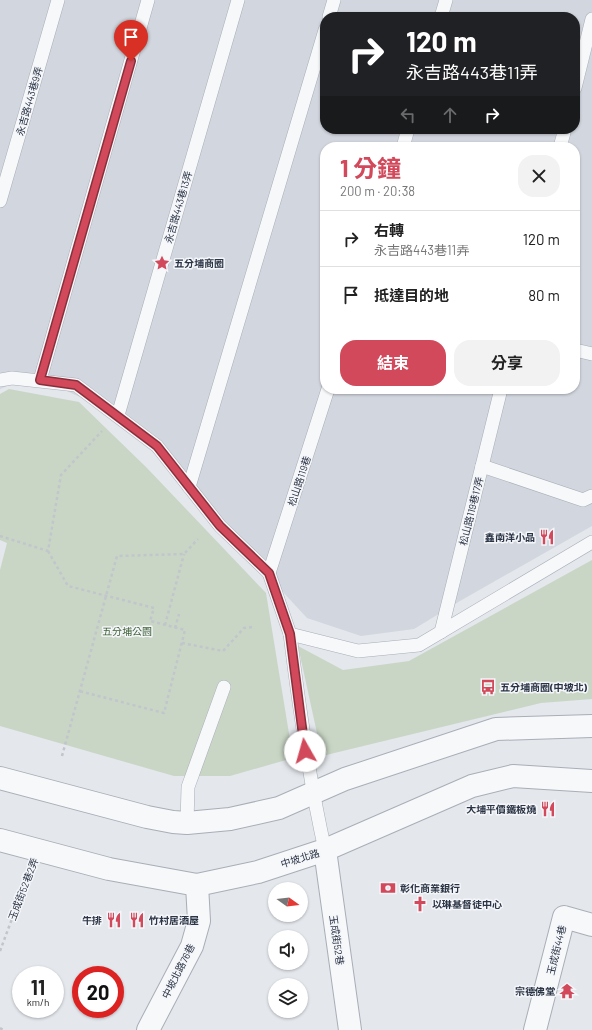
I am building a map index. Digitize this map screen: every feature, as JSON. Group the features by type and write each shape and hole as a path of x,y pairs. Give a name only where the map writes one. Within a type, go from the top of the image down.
{"street":[{"path":"0,778 147,817 187,823 230,820 279,808 345,779 496,729 592,726"},
{"name":"中坡北路","path":"0,840 109,869 197,885 258,872 325,850 472,786 513,776 592,781"},
{"name":"玉成街52巷","path":"325,850 350,1030"},
{"name":"中坡北路76巷","path":"148,1030 192,946 199,922 197,885"},
{"name":"玉成街44巷","path":"536,1030 564,917 592,924"}],"lane":[{"name":"永吉路443巷9弄","path":"0,201 58,0"},
{"path":"40,380 148,0"},
{"name":"永吉路443巷13弄","path":"118,415 238,0"},
{"path":"330,12 334,0"},
{"path":"442,12 446,0"},
{"path":"580,68 592,19"},
{"path":"189,487 320,47"},
{"path":"580,351 592,354"},
{"path":"0,380 12,378 76,385 118,415 157,446 220,526 269,573 290,634 312,793 325,850"},
{"name":"松山路119巷","path":"269,573 326,394"},
{"name":"松山路119巷17弄","path":"440,632 500,394"},
{"path":"482,466 583,500 592,496"},
{"path":"290,634 358,651 419,645 592,542"},
{"path":"187,823 188,787 224,687"}],"path":[{"path":"79,691 164,713 186,630 150,621 154,608 68,586 48,551 61,475 118,415"},
{"path":"0,536 48,551"},
{"path":"165,625 184,554 198,539"},
{"path":"62,756 117,556 184,554"},
{"path":"175,628 179,614"},
{"path":"182,643 224,651 244,628 253,627"},
{"name":"玉成街52巷2弄","path":"0,951 38,850"},
{"path":"0,1028 4,1030"}],"shaded area":[{"name":"五分埔商圈","path":"0,0 592,0 592,526 414,629 361,636 307,618 153,452 80,397 47,382 24,379 0,389"}],"green space":[{"name":"五分埔公園","path":"9,389 79,402 147,468 266,593 293,758 230,776 174,776 0,726 0,570 7,543 0,540 0,394"},
{"path":"592,560 592,699 541,703 322,756 298,646 343,670 409,661"}],"place":[{"name":"五分埔商圈","path":"162,263"},
{"name":"鑫南洋小品","path":"547,537"},
{"name":"五分埔商圈(中坡北)","path":"488,687"},
{"name":"大埔平價鐵板燒","path":"548,809"},
{"name":"彰化商業銀行","path":"388,888"},
{"name":"以琳基督徒中心","path":"420,904"},
{"name":"牛排","path":"114,920"},
{"name":"竹村居酒屋","path":"137,920"},
{"name":"宗德佛堂","path":"567,991"}],"route":[{"path":"131,61 40,380 76,385 118,415 157,446 220,526 269,573 290,634 305,751"}]}
